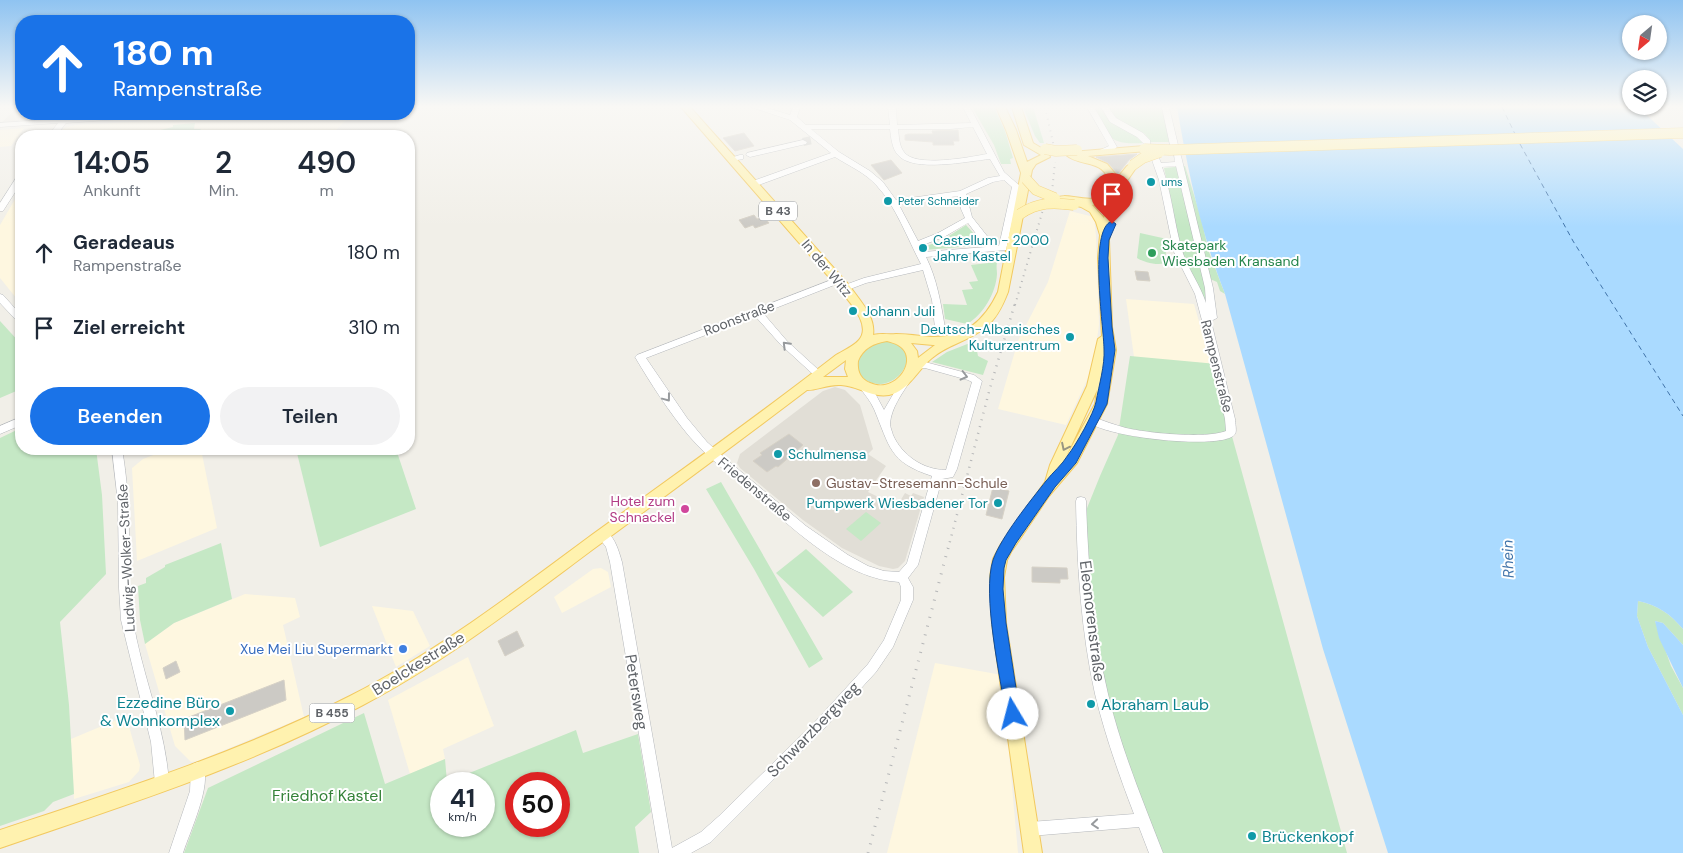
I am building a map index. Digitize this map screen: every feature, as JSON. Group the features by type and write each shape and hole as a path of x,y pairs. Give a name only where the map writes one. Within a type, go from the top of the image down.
{"main road":[{"name":"In der Witz","path":"725,147 736,158 753,184 842,284 866,318 897,338"},
{"path":"1018,147 1036,190 1055,198 1087,206 1096,212 1102,222 1104,240"},
{"path":"1033,147 1047,154 1103,152 1118,148"},
{"path":"1076,154 1135,147"},
{"path":"1149,147 1175,154"},
{"path":"1020,214 1030,206 1041,202 1096,201 1109,196 1133,165 1149,156 1349,147"},
{"path":"1026,169 1035,160 1047,154"},
{"path":"1033,853 1000,623 996,577 1000,559 1006,548 1050,484 1072,460 1101,404 1104,391 1110,350 1106,327 1103,258 1104,240 1115,190 1114,178 1106,168 1076,154"},
{"name":"B 455","path":"797,391 833,380 844,380 875,390 890,390 899,387 931,353 981,327 995,310 1003,292 1020,214 1019,206 1026,169"},
{"path":"1104,240 1119,208 1124,176"},
{"path":"1020,214 1032,202 1055,198"},
{"path":"864,386 856,378 852,369 853,358 869,332 866,318"},
{"path":"1050,484 1056,465 1088,397 1096,373 1106,327"},
{"name":"B 455","path":"797,391 845,354 862,344 880,337 933,341 960,338"},
{"path":"897,338 908,346 912,354 911,368 905,380"},
{"name":"Boelckestraße","path":"0,840 198,769 323,717 399,677 475,628 713,455 797,391"}],"street":[{"path":"750,154 782,147"},
{"path":"825,147 873,178 894,203 926,266 936,300 940,328"},
{"path":"899,147 905,158 913,161 924,162 993,156"},
{"path":"921,255 1003,248 1016,186 1013,181 1001,173 988,147"},
{"path":"1173,147 1209,288 1212,322 1209,328"},
{"path":"753,184 836,154"},
{"name":"Rampenstraße","path":"1093,421 1114,429 1142,434 1215,439 1229,435 1232,429 1209,328 1199,294 1181,262 1164,180 1157,163 1175,154"},
{"path":"894,203 963,192 991,180 1006,177"},
{"path":"0,209 15,186"},
{"path":"963,192 962,203 968,220 993,249"},
{"path":"916,245 929,241 968,220"},
{"name":"Roonstraße","path":"640,357 756,311 842,284 926,266"},
{"path":"0,297 15,313"},
{"path":"756,311 784,343 819,375"},
{"name":"Friedenstraße","path":"640,357 682,418 713,455 799,527 838,555 878,575 888,578 902,577"},
{"path":"864,386 874,401 892,446 902,457 919,468 947,475 952,469 977,381 971,377 925,365 917,366"},
{"path":"885,427 889,409 905,380"},
{"path":"1074,428 1093,421 1088,397"},
{"path":"0,430 15,424"},
{"name":"Ludwig-Wolker-Straße","path":"118,455 123,495 126,617 132,648 162,758 162,783"},
{"path":"902,577 912,566 938,474"},
{"name":"Eleonorenstraße","path":"1081,501 1088,608 1097,673 1113,732 1156,853"},
{"name":"Petersweg","path":"602,535 612,545 616,562 666,853"},
{"name":"Schwarzbergweg","path":"677,853 706,837 724,821 817,728 872,668 889,643 907,600 907,587 902,577"},
{"path":"176,853 197,791 198,769"},
{"path":"1030,829 1143,820"}],"shaded area":[{"path":"15,199 15,297 0,278 0,225"},
{"path":"1070,211 1094,217 1099,325 1093,367 1066,425 998,409 1018,341 1048,282"},
{"path":"1126,299 1194,304 1211,364 1134,357"},
{"name":"Gustav-Stresemann-Schule","path":"835,387 845,390 860,405 873,449 868,454 886,466 868,492 897,506 905,493 911,496 913,493 924,497 905,561 898,568 893,569 879,566 842,548 803,520 740,468 737,463 740,454 823,391"},
{"path":"153,455 202,455 217,528 137,561 132,468 143,459"},
{"path":"601,568 608,572 611,587 562,613 554,597 593,569"},
{"path":"245,594 295,598 300,617 283,625 304,717 198,761 191,762 175,746 145,644 174,623"},
{"path":"372,606 413,611 430,646 396,667"},
{"path":"468,657 494,726 443,749 445,759 410,774 388,700"},
{"path":"935,663 1002,675 1018,853 887,853"},
{"path":"126,716 140,765 139,771 129,782 74,799 71,739"}],"green space":[{"path":"995,147 1010,147 1013,158 1010,159 1011,164 1001,164"},
{"path":"1185,166 1200,214 1209,252 1225,294 1220,291 1217,282 1210,279 1207,303 1205,303 1184,262 1164,168"},
{"path":"966,225 984,245 925,250 923,247 941,241"},
{"name":"Skatepark Wiesbaden Kransand","path":"1140,233 1167,239 1165,263 1151,263 1137,258"},
{"path":"997,262 994,289 988,303 978,315 967,324 945,319 943,304 967,305 962,290 973,289 969,282 978,281 971,265"},
{"path":"0,321 15,337 15,392 0,398"},
{"path":"885,339 898,345 905,353 906,362 903,370 897,377 888,382 878,384 867,381 858,370 857,360 860,351 865,346"},
{"path":"975,341 978,356 988,361 983,375 932,362 947,352"},
{"path":"1130,356 1217,364 1230,429 1347,853 1156,853 1097,673 1081,523 1118,435"},
{"path":"15,431 15,455 97,455 102,495 106,574 60,622 69,705 74,794 53,802 44,811 0,826 0,438"},
{"path":"297,455 398,455 416,509 320,547"},
{"path":"721,482 823,659 809,668 754,569 706,489"},
{"path":"866,512 881,523 861,541 846,529"},
{"path":"221,543 232,599 174,623 145,644 140,620 138,586 146,583 146,578 165,567 165,565"},
{"path":"806,549 853,592 823,617 776,573"},
{"path":"1638,601 1663,611 1683,629 1683,645 1663,623 1655,621 1671,666 1683,688 1683,715 1648,647 1637,616"},
{"name":"Friedhof Kastel","path":"364,713 385,784 445,759 446,772 430,772 430,837 495,837 495,772 472,772 576,730 583,753 638,734 651,812 635,827 639,853 184,853 208,788"}],"water":[{"name":"Rhein","path":"1184,147 1681,147 1683,149 1683,629 1663,611 1638,601 1637,616 1648,647 1683,715 1683,853 1388,853 1323,649 1225,294 1202,225"},
{"path":"1655,621 1663,623 1683,645 1683,688 1659,638"}],"building":[{"path":"731,147 751,147 735,151"},
{"path":"1137,154 1129,160 1118,174 1108,163 1096,157"},
{"path":"891,160 902,173 884,180 871,165"},
{"path":"754,215 757,219 764,217 769,223 755,228 753,225 745,228 739,220"},
{"path":"1135,271 1148,272 1150,281 1137,280"},
{"name":"Schulmensa","path":"789,434 803,445 778,467 776,466 767,472 753,461 762,455 760,453"},
{"name":"Pumpwerk Wiesbadener Tor","path":"993,487 1009,491 1002,519 986,515"},
{"path":"1032,567 1067,568 1068,579 1060,579 1060,583 1032,582"},
{"path":"517,631 524,646 505,656 498,641"},
{"path":"176,661 180,672 166,679 163,668"},
{"name":"Ezzedine Büro & Wohnkomplex","path":"284,680 286,700 185,740 184,719"}],"ferry route":[{"path":"1522,147 1573,241 1683,416"}],"railway":[{"path":"1052,192 1055,162"},
{"path":"1015,305 1044,206"},
{"path":"948,549 990,388 1015,303"},
{"path":"868,853 948,548"}],"place":[{"name":"ums","path":"1151,182"},
{"name":"Peter Schneider","path":"888,201"},
{"name":"Castellum - 2000 Jahre Kastel","path":"923,248"},
{"name":"Skatepark Wiesbaden Kransand","path":"1152,253"},
{"name":"Johann Juli","path":"853,311"},
{"name":"Deutsch-Albanisches Kulturzentrum","path":"1070,337"},
{"name":"Schulmensa","path":"778,454"},
{"name":"Gustav-Stresemann-Schule","path":"816,483"},
{"name":"Pumpwerk Wiesbadener Tor","path":"998,503"},
{"name":"Hotel zum Schnackel","path":"685,509"},
{"name":"Xue Mei Liu Supermarkt","path":"403,649"},
{"name":"Abraham Laub","path":"1091,704"},
{"name":"Ezzedine Büro & Wohnkomplex","path":"230,711"},
{"name":"Brückenkopf","path":"1252,836"}],"route":[{"path":"1013,714 1000,623 996,577 1000,559 1011,539 1050,484 1072,460 1101,404 1110,350 1106,327 1104,240 1112,224"}]}
